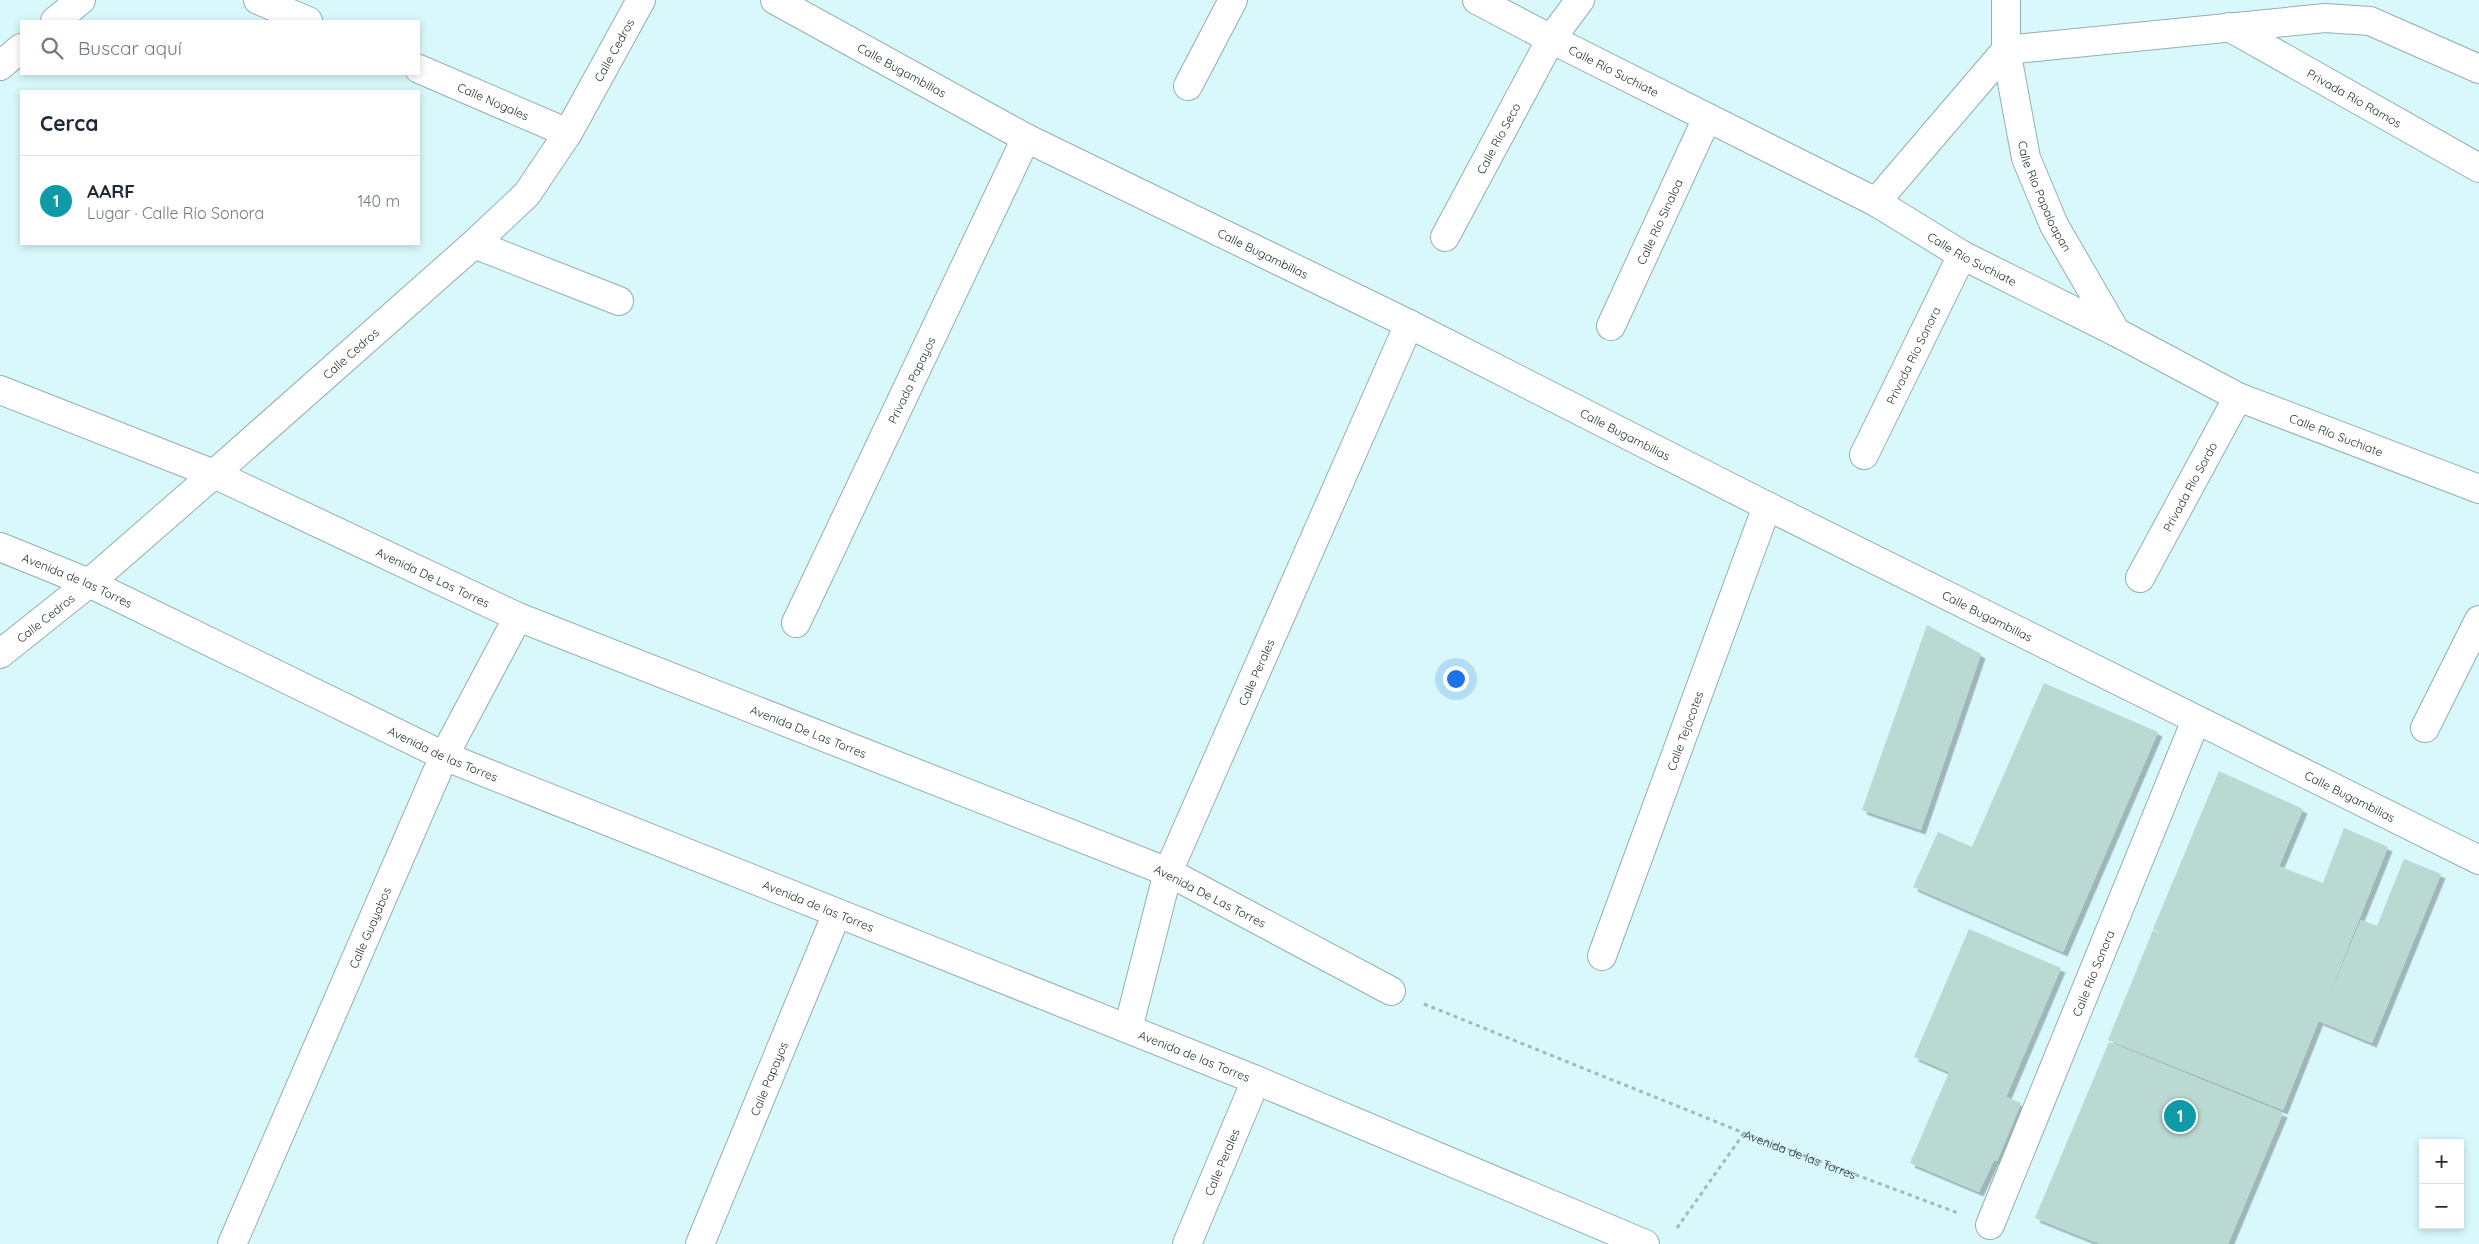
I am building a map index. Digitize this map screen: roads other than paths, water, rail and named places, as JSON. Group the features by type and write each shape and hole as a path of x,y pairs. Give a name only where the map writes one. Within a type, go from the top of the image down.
{"street":[{"path":"56,20 81,0"},
{"path":"258,0 306,20"},
{"name":"Calle Cedros","path":"0,654 89,583 214,474 474,244 527,194 568,132 641,0"},
{"name":"Calle Bugambilias","path":"775,0 1026,138 1409,324 1767,506 2479,860"},
{"path":"1188,86 1233,0"},
{"name":"Calle Río Suchiate","path":"1478,0 1706,118 1876,202 1962,255 2116,332 2238,397 2479,489"},
{"name":"Calle Río Seco","path":"1445,237 1551,39 1580,0"},
{"name":"Calle Río Papaloapan","path":"2006,0 2006,50 2026,158 2054,225 2116,332"},
{"path":"1876,202 2006,50 2229,26 2325,18 2370,21 2479,69"},
{"name":"Privada Río Ramos","path":"2229,26 2479,168"},
{"path":"0,66 20,49"},
{"name":"Calle Nogales","path":"420,69 568,132"},
{"name":"Calle Río Sinaloa","path":"1611,326 1706,118"},
{"name":"Privada Papayos","path":"796,623 1026,138"},
{"path":"474,244 619,301"},
{"name":"Privada Río Sonora","path":"1864,454 1962,255"},
{"name":"Calle Perales","path":"1128,1029 1168,872 1409,324"},
{"name":"Avenida De Las Torres","path":"0,390 214,474 518,617 1168,872 1391,991"},
{"name":"Privada Río Sordo","path":"2140,578 2238,397"},
{"name":"Calle Tejocotes","path":"1602,956 1767,506"},
{"name":"Avenida de las Torres","path":"0,547 89,583 444,756 1256,1080 1644,1244"},
{"name":"Calle Guayabos","path":"232,1244 444,756 518,617"},
{"path":"2425,728 2479,620"},
{"name":"Calle Río Sonora","path":"1990,1225 2196,720"},
{"name":"Calle Papayos","path":"700,1244 838,913"},
{"name":"Calle Perales","path":"1187,1244 1256,1080"}],"place":[{"name":"AARF","path":"2180,1116"}]}
